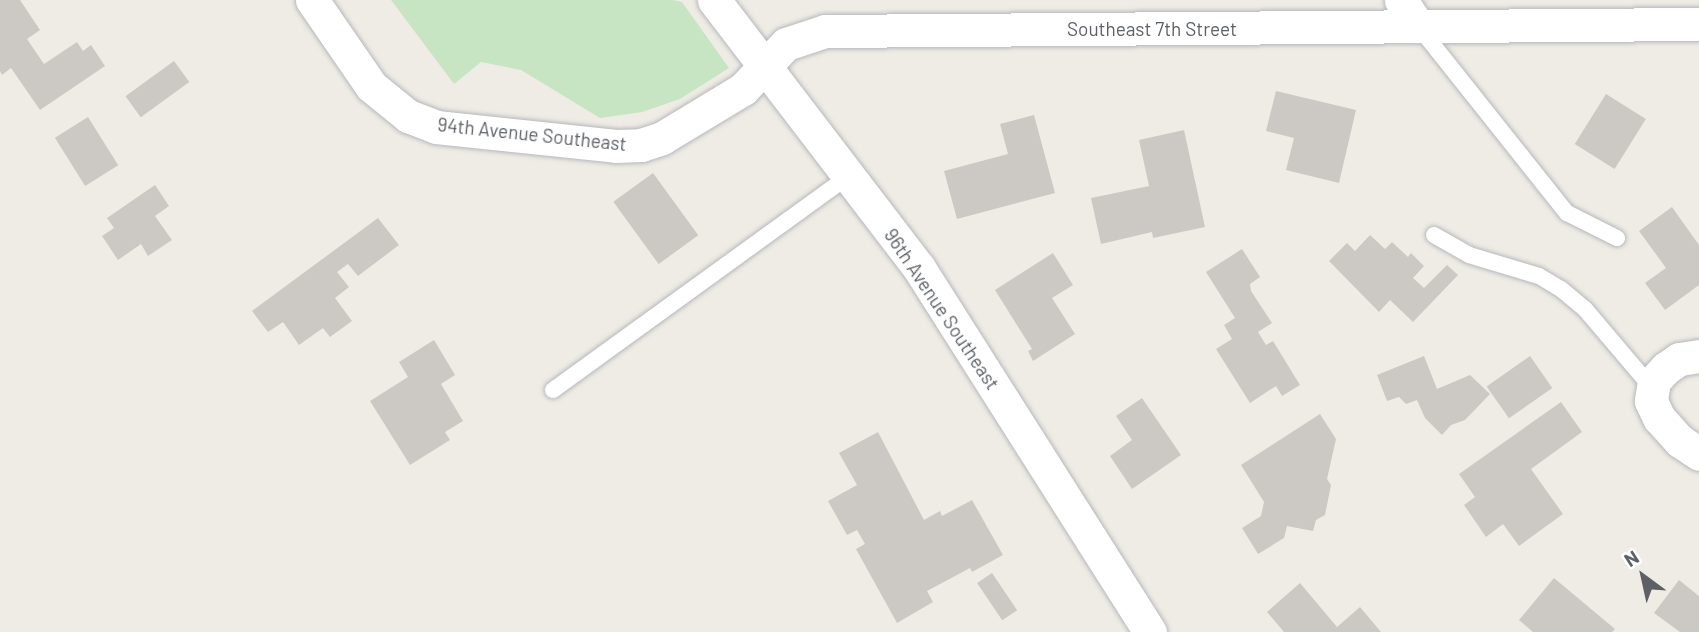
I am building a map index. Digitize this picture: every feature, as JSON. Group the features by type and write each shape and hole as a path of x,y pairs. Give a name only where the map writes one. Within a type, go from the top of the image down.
{"street":[{"name":"94th Avenue Southeast","path":"312,0 371,86 408,116 436,127 615,146 641,145"},
{"name":"96th Avenue Southeast","path":"714,0 919,268 1150,632"},
{"name":"Southeast 7th Street","path":"641,145 662,138 733,95 786,44 825,31 1409,13 1699,24"},
{"path":"1699,356 1679,359 1666,368 1654,382 1651,401 1659,418 1680,441 1699,454"}],"lane":[{"path":"1409,13 1567,213 1617,238"},
{"path":"553,390 850,176"},
{"path":"1434,235 1469,255 1539,276 1561,289 1585,309 1653,389"}],"green space":[{"path":"391,0 673,0 682,2 729,68 680,99 642,112 600,118 521,70 481,62 454,84"}],"building":[{"path":"0,0 20,0 40,30 27,39 44,64 77,42 83,51 91,45 105,66 40,110 11,68 2,75 0,71"},
{"path":"174,61 189,82 141,117 125,96"},
{"path":"1276,91 1356,110 1339,183 1286,170 1294,138 1266,131"},
{"path":"1606,94 1646,119 1615,169 1575,144"},
{"path":"1034,115 1055,193 957,219 944,171 1008,154 1000,124"},
{"path":"88,117 118,165 85,186 55,138"},
{"path":"1184,130 1205,227 1153,238 1152,232 1101,244 1091,198 1149,186 1139,140"},
{"path":"653,173 698,235 659,264 613,202"},
{"path":"155,185 169,206 155,216 172,240 148,256 141,244 118,260 102,236 114,228 107,218"},
{"path":"1672,207 1699,245 1699,285 1665,310 1645,283 1666,268 1639,231"},
{"path":"378,218 399,245 358,276 348,264 337,272 349,287 335,298 352,321 330,337 323,328 299,345 283,322 268,332 252,311"},
{"path":"1370,235 1385,249 1392,242 1408,257 1411,253 1424,266 1413,278 1424,288 1447,265 1458,275 1413,322 1390,300 1379,312 1329,261 1347,243 1355,251"},
{"path":"1242,249 1260,277 1250,284 1251,291 1272,323 1258,332 1266,345 1273,341 1300,385 1282,396 1276,386 1250,403 1216,349 1232,339 1224,325 1235,318 1206,272"},
{"path":"1053,253 1073,285 1052,298 1075,334 1033,361 1028,351 1032,349 995,290"},
{"path":"434,340 455,375 441,384 463,421 445,432 450,440 410,465 370,401 408,377 399,362"},
{"path":"1424,356 1437,389 1470,375 1490,394 1465,420 1451,425 1442,435 1425,418 1417,400 1406,404 1399,397 1387,401 1377,375"},
{"path":"1530,356 1552,388 1509,418 1487,386"},
{"path":"1142,398 1181,455 1132,489 1110,456 1132,440 1116,416"},
{"path":"1561,402 1582,432 1531,469 1563,514 1519,546 1503,524 1486,537 1464,505 1475,497 1459,474"},
{"path":"1320,414 1336,439 1327,479 1331,485 1325,515 1316,520 1313,531 1287,526 1284,538 1258,554 1242,528 1261,516 1264,502 1241,465"},
{"path":"878,432 924,520 940,511 942,516 972,500 1003,555 972,572 970,568 927,591 933,602 897,623 856,549 865,544 857,530 847,535 828,501 857,485 839,453"},
{"path":"992,573 1017,610 1002,620 977,583"},
{"path":"1554,578 1615,629 1612,632 1533,632 1519,620"},
{"path":"1679,580 1699,596 1699,632 1680,632 1654,613"},
{"path":"1300,583 1337,627 1360,607 1381,632 1284,632 1267,612"}]}
